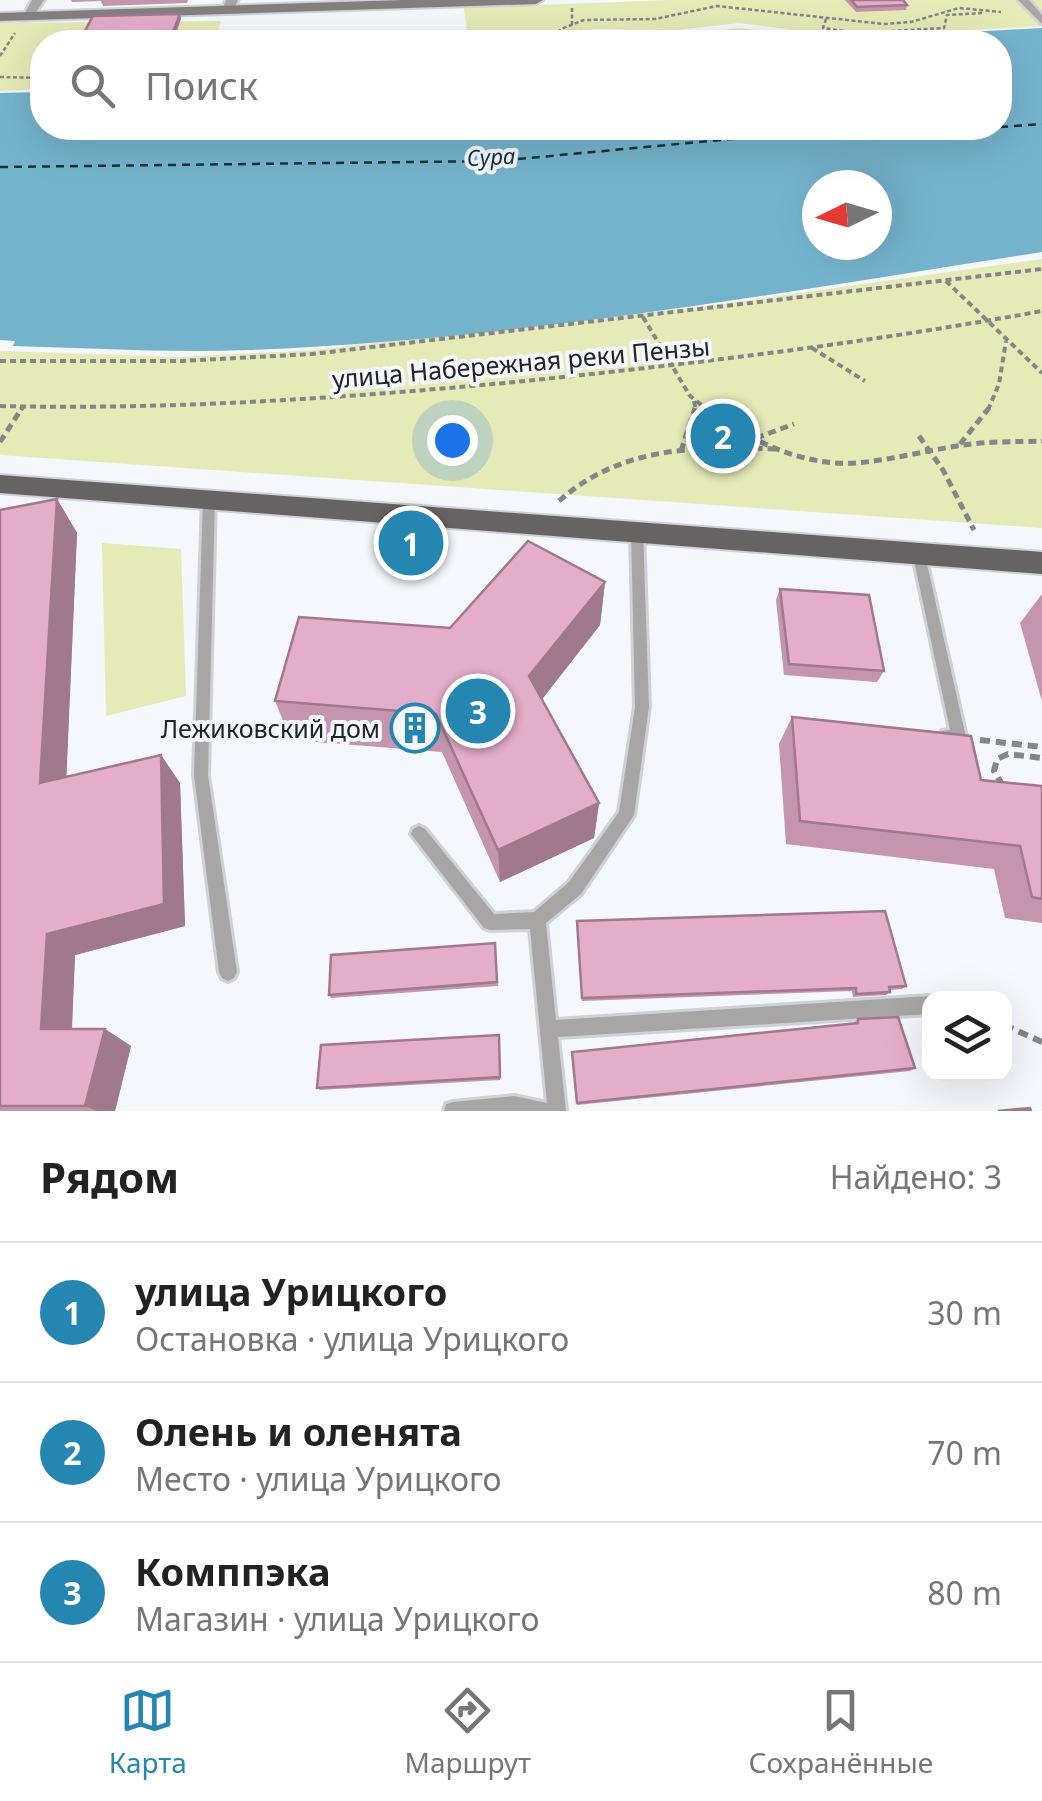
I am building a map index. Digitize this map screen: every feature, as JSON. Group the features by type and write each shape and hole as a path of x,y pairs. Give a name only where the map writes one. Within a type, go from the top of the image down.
{"main road":[{"path":"0,17 24,19 230,5 301,3 323,11 365,3 536,0"},
{"path":"0,484 1042,562"}],"street":[{"path":"24,19 38,0"},
{"path":"1023,0 1038,17"}],"lane":[{"path":"209,499 201,775 228,972"},
{"path":"419,834 490,922 537,920 575,888 626,815 642,707 637,530"},
{"path":"918,551 958,738 940,736"},
{"path":"537,920 556,1111"},
{"path":"548,1029 922,1006"},
{"path":"453,1111 514,1105 544,1111"}],"path":[{"path":"560,30 584,20 656,19 717,6 884,24 911,22 958,8 1001,12 947,15 944,28 910,30"},
{"path":"572,8 572,24"},
{"path":"0,56 24,19"},
{"path":"826,19 823,28 837,30"},
{"path":"0,77 30,78"},
{"path":"0,361 181,361 312,354 1042,269"},
{"path":"946,281 1042,373"},
{"name":"улица Набережная реки Пензы","path":"0,406 318,399 672,367 1042,311"},
{"path":"642,317 693,398 726,424 779,450 827,463 857,463 1001,441 1042,441"},
{"path":"956,447 984,418 995,397 1006,364 1006,341"},
{"path":"811,348 865,381"},
{"path":"682,451 696,412 693,398"},
{"path":"0,442 23,407"},
{"path":"756,438 794,424"},
{"path":"919,436 974,530"},
{"path":"558,501 608,464 682,451 779,450"},
{"path":"958,738 1042,747"},
{"path":"1010,792 994,771 997,759 1008,754 1042,758"},
{"path":"1012,1029 1042,1042"}],"green space":[{"path":"670,0 1042,0 1042,26 794,30 739,23 677,30 467,30 464,8"},
{"path":"221,21 218,30 30,30 30,90 0,91 0,23"},
{"path":"1042,259 1042,528 0,455 0,351 181,357 313,350 700,307"},
{"path":"102,543 181,549 186,696 106,716"}],"water":[{"name":"Сура","path":"1042,28 1042,252 646,313 347,345 159,351 13,346 15,341 0,340 0,93 30,92 30,140 1012,140 1012,30 1006,30"}],"building":[{"path":"851,0 903,0 907,5 857,7"},
{"path":"180,14 174,30 85,30 93,16"},
{"path":"57,499 40,783 161,755 164,904 47,934 41,1029 105,1029 85,1106 0,1106 0,510"},
{"name":"Лежиковский дом","path":"528,541 605,582 529,676 599,803 498,850 436,714 275,701 299,617 450,628"},
{"path":"780,589 869,595 884,671 789,664"},
{"path":"792,717 971,736 981,780 1042,786 1042,899 1032,897 1020,846 800,821"},
{"path":"885,911 906,986 889,987 890,992 856,994 856,988 582,998 577,921"},
{"path":"495,943 497,982 329,995 331,955"},
{"path":"898,1017 915,1068 577,1103 572,1052"},
{"path":"499,1035 500,1077 317,1088 321,1045"}],"ferry route":[{"path":"1012,126 1042,124"},
{"path":"0,167 497,161 720,140"}],"place":[{"name":"Олень и оленята","path":"723,436"},
{"name":"улица Урицкого","path":"411,543"},
{"name":"Комппэка","path":"478,711"},
{"name":"Лежиковский дом","path":"415,728"}]}
